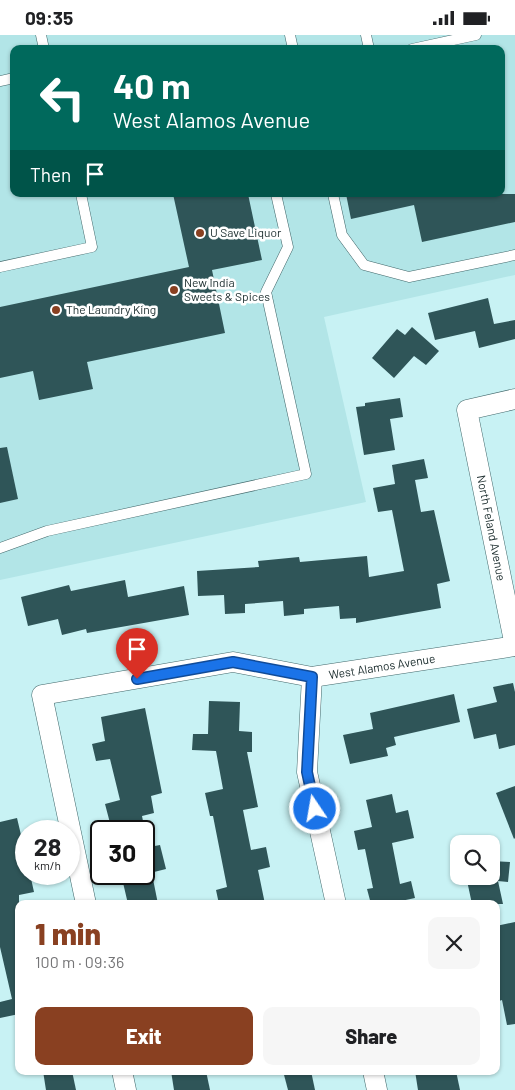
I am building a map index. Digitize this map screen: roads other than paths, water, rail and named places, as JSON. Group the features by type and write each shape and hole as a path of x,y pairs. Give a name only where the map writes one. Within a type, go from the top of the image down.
{"street":[{"name":"North Feland Avenue","path":"515,399 467,409 515,646"},
{"name":"West Alamos Avenue","path":"85,900 42,695 233,662 312,677 515,646"},
{"path":"312,677 307,772 335,900"},
{"path":"123,1075 126,1090"},
{"path":"374,1075 377,1090"}],"lane":[{"path":"430,45 476,35"},
{"path":"0,267 92,247 82,197"},
{"path":"0,548 47,531 306,474 266,292 288,247 277,197"},
{"path":"334,197 342,235 364,265 409,277 515,255"}],"place":[{"name":"U Save Liquor","path":"200,233"},
{"name":"New India Sweets & Spices","path":"174,290"},
{"name":"The Laundry King","path":"56,310"}]}
